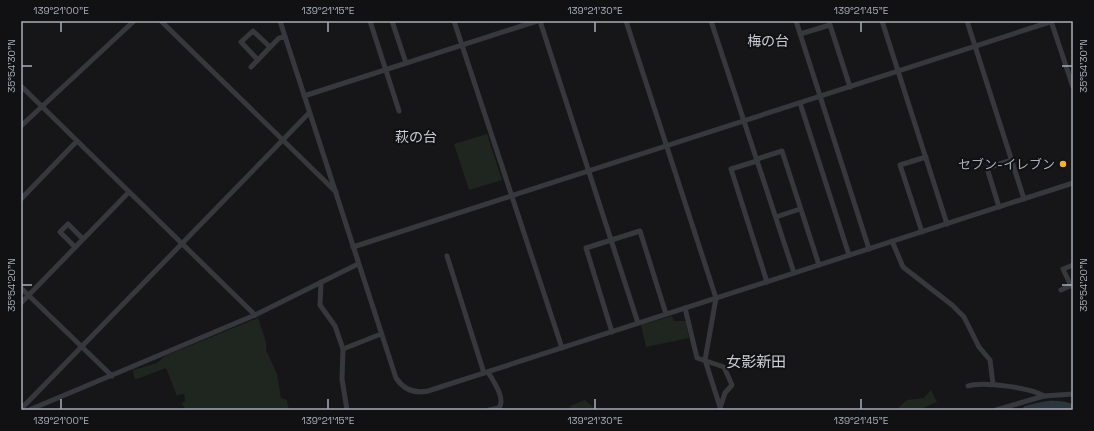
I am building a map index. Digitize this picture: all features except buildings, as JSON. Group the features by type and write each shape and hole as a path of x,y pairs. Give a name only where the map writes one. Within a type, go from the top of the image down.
{"street":[{"path":"21,126 134,21"},
{"path":"161,21 336,193"},
{"path":"280,21 396,378 401,385 412,392 428,391 1073,183"},
{"path":"370,21 399,111"},
{"path":"392,21 406,63"},
{"path":"454,21 562,348"},
{"path":"304,96 537,21"},
{"path":"540,21 638,323"},
{"path":"626,21 716,298 705,360 711,383 721,408"},
{"path":"711,21 794,273"},
{"path":"796,21 869,249"},
{"path":"882,21 947,224"},
{"path":"967,21 1024,199"},
{"path":"353,247 1052,21 1073,87"},
{"path":"800,34 830,25 850,87"},
{"path":"258,60 240,42 253,31 270,47"},
{"path":"251,67 279,38 285,37"},
{"path":"21,86 255,315"},
{"path":"800,103 849,255"},
{"path":"21,409 310,113"},
{"path":"21,199 77,141"},
{"path":"767,282 731,169 782,151 819,265"},
{"path":"922,232 900,165 926,156"},
{"path":"999,207 987,168 1012,160"},
{"path":"21,303 129,192"},
{"path":"776,217 800,209"},
{"path":"75,247 60,232 68,224 83,239"},
{"path":"612,332 586,248 640,231 666,314"},
{"path":"892,241 903,266 952,305 964,317 979,347 990,360 993,384"},
{"path":"447,256 486,372 498,392 501,401 499,408 489,410"},
{"path":"29,410 255,315 358,264"},
{"path":"1061,290 1072,285 1063,269 1073,265"},
{"path":"321,282 320,305 334,326 343,349 342,379 347,410"},
{"path":"21,288 112,376"},
{"path":"685,308 697,358 724,367 732,385 725,393 721,408"},
{"path":"343,349 381,334"},
{"path":"968,386 976,383 993,384 1044,396"},
{"path":"996,410 1044,396 1073,394"}],"shaded area":[{"path":"487,134 502,180 469,190 454,144"},
{"path":"672,316 674,321 686,321 689,338 646,347 641,325"},
{"path":"258,318 266,342 266,350 277,374 281,398 287,400 289,410 186,410 182,404 185,401 184,394 177,396 166,368 137,379 134,378 133,370 157,363 165,356"},
{"path":"931,390 937,402 918,410 896,410 907,400 924,398"},
{"path":"585,400 596,410 571,410 570,406"}],"waterway":[{"path":"1027,410 1055,405 1073,409"}],"place":[{"name":"セブン-イレブン","path":"1063,164"}],"district":[{"name":"梅の台","path":"768,41"},
{"name":"萩の台","path":"416,137"},
{"name":"女影新田","path":"756,361"}]}
